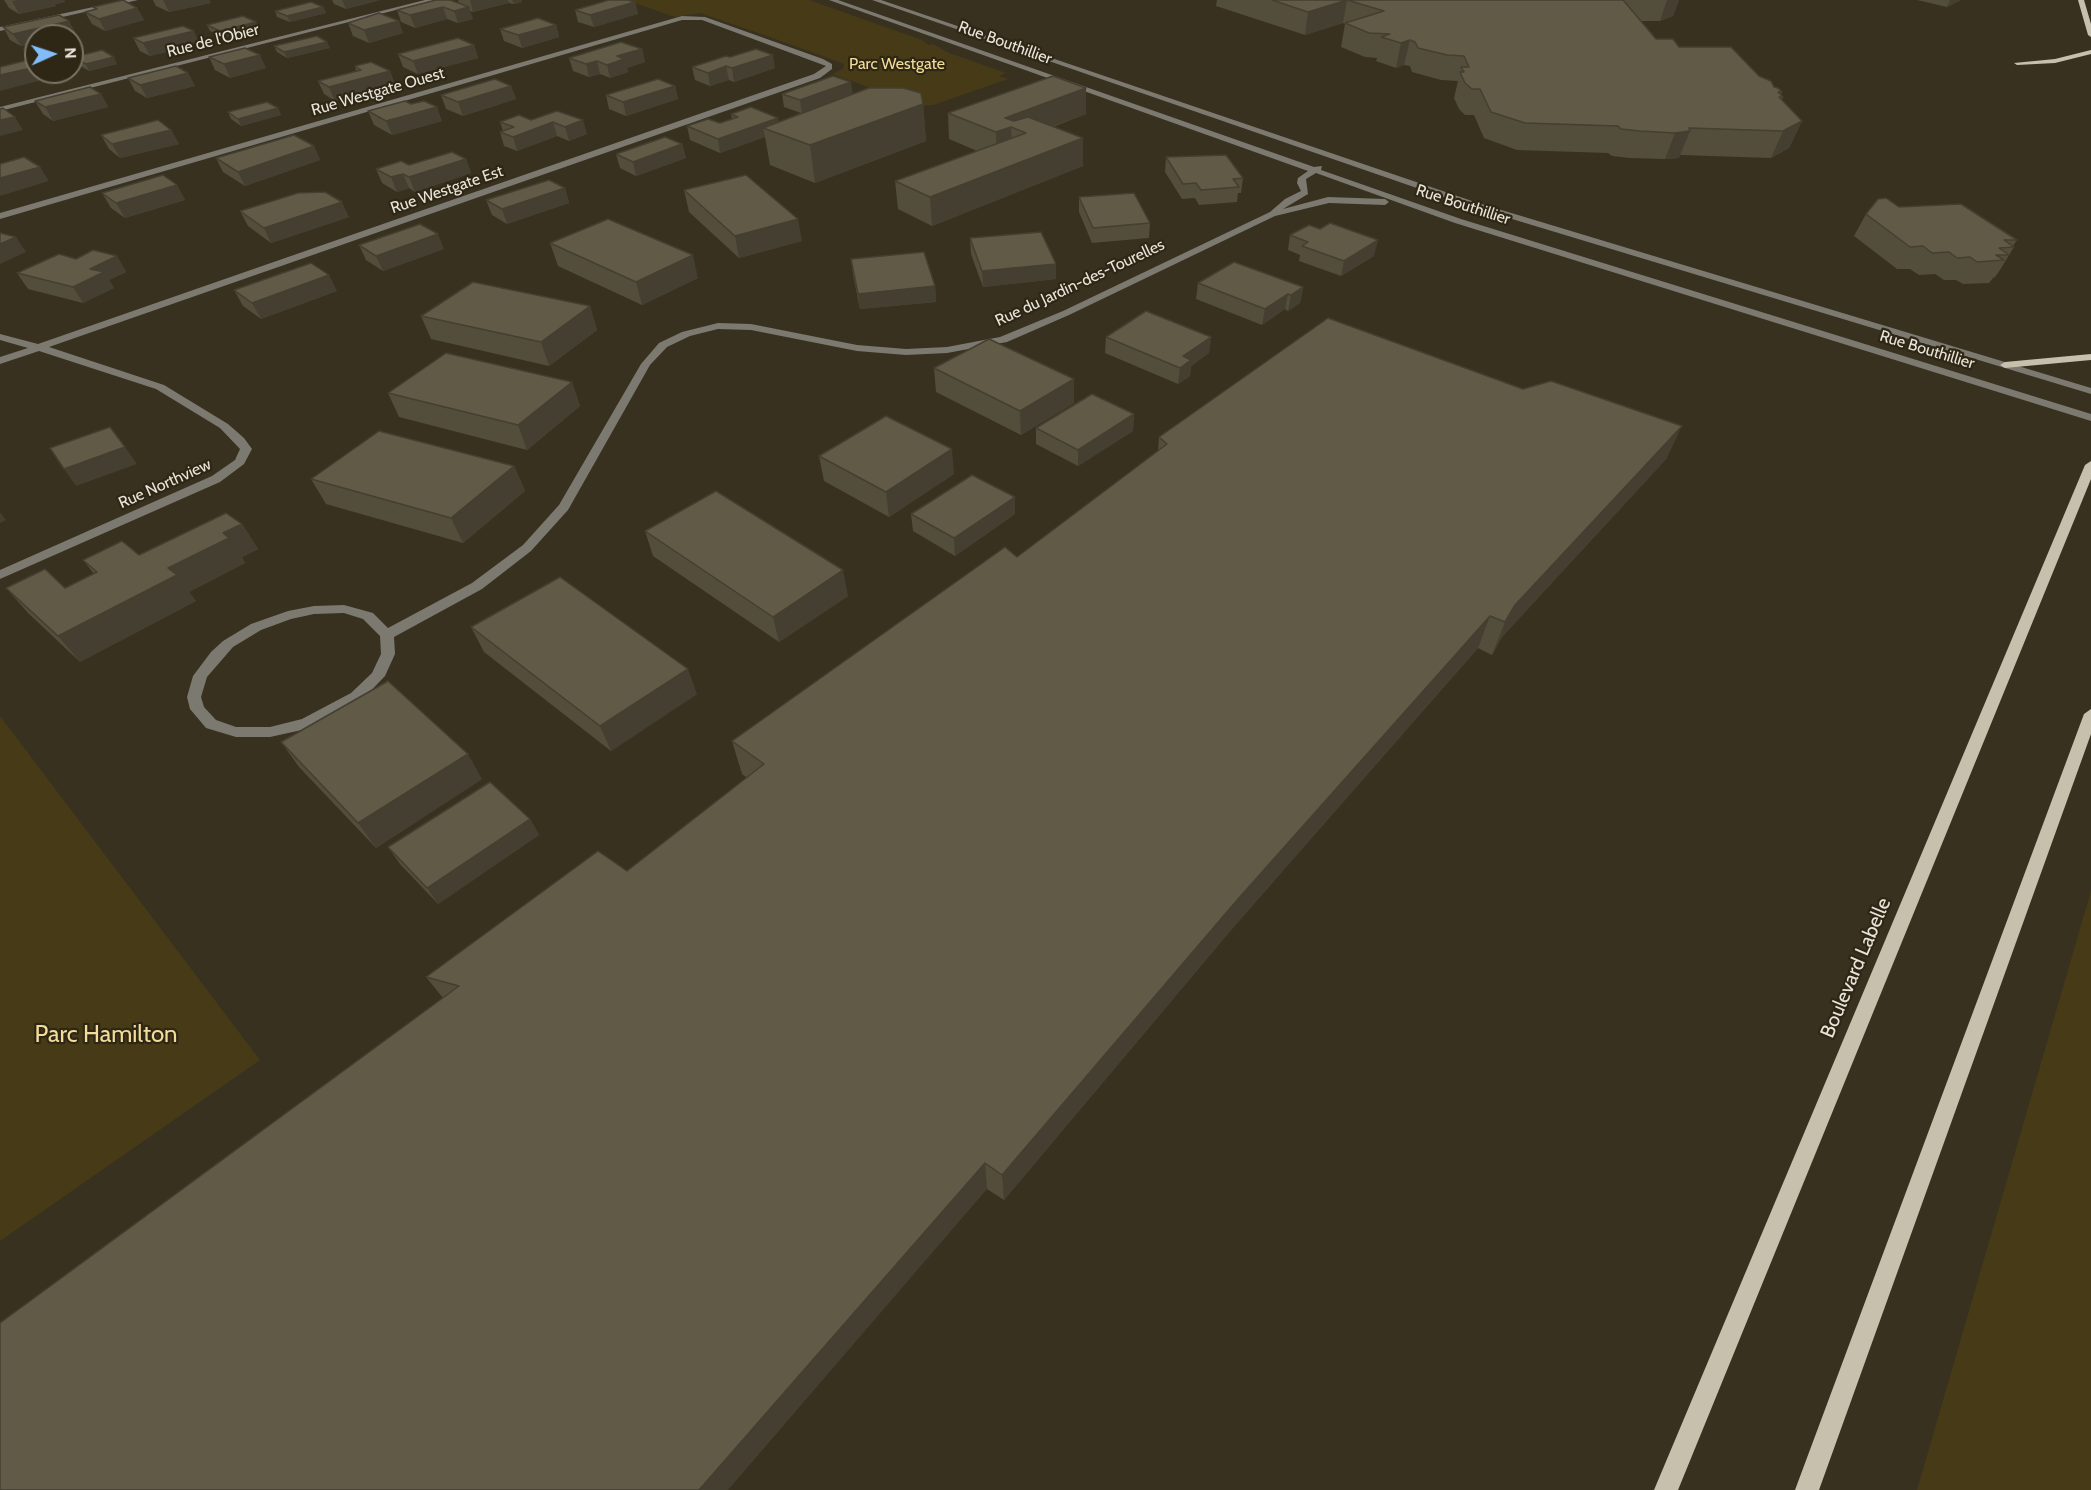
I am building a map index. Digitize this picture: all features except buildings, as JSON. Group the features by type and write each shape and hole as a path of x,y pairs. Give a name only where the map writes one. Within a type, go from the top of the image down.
{"main road":[{"path":"2081,0 2091,34"},
{"path":"2017,63 2055,61 2091,52"},
{"path":"2005,365 2091,357"},
{"name":"Boulevard Labelle","path":"1666,1490 2091,465"},
{"path":"1807,1490 2091,714"}],"street":[{"path":"0,29 135,0"},
{"name":"Rue de l'Obier","path":"0,109 432,0"},
{"name":"Rue Bouthillier","path":"832,0 1402,203 2091,418"},
{"name":"Rue Bouthillier","path":"875,0 1494,211 2091,392"},
{"name":"Rue Westgate Ouest","path":"0,216 675,20 700,18 763,39"},
{"name":"Rue Westgate Est","path":"0,361 806,80 831,67 825,61 763,39"},
{"path":"1331,200 1301,181 1313,171 1339,159"},
{"name":"Rue du Jardin-des-Tourelles","path":"387,635 477,586 527,548 564,507 646,364 663,345 686,333 718,326 751,327 857,348 906,352 947,350 1003,340 1066,313 1272,214 1288,201 1305,192 1314,191"},
{"name":"Rue du Jardin-des-Tourelles","path":"1272,214 1331,200 1402,203"},
{"name":"Rue Northview","path":"0,337 73,357 160,387 224,426 240,440 246,449 240,462 216,479 0,575"},
{"path":"344,609 368,616 387,635 388,654 378,675 356,697 306,724 270,732 236,732 211,724 197,708 194,698 200,676 216,655 256,627 288,615 314,610 344,609"}],"green space":[{"name":"Parc Westgate","path":"626,0 809,0 922,40 929,45 933,44 949,53 1006,73 999,76 1008,79 933,105 920,106 833,74 843,69 844,64 773,38 700,13 675,17"},
{"name":"Parc Hamilton","path":"0,716 260,1060 0,1241"},
{"path":"2091,891 2091,1490 1917,1490"}]}
